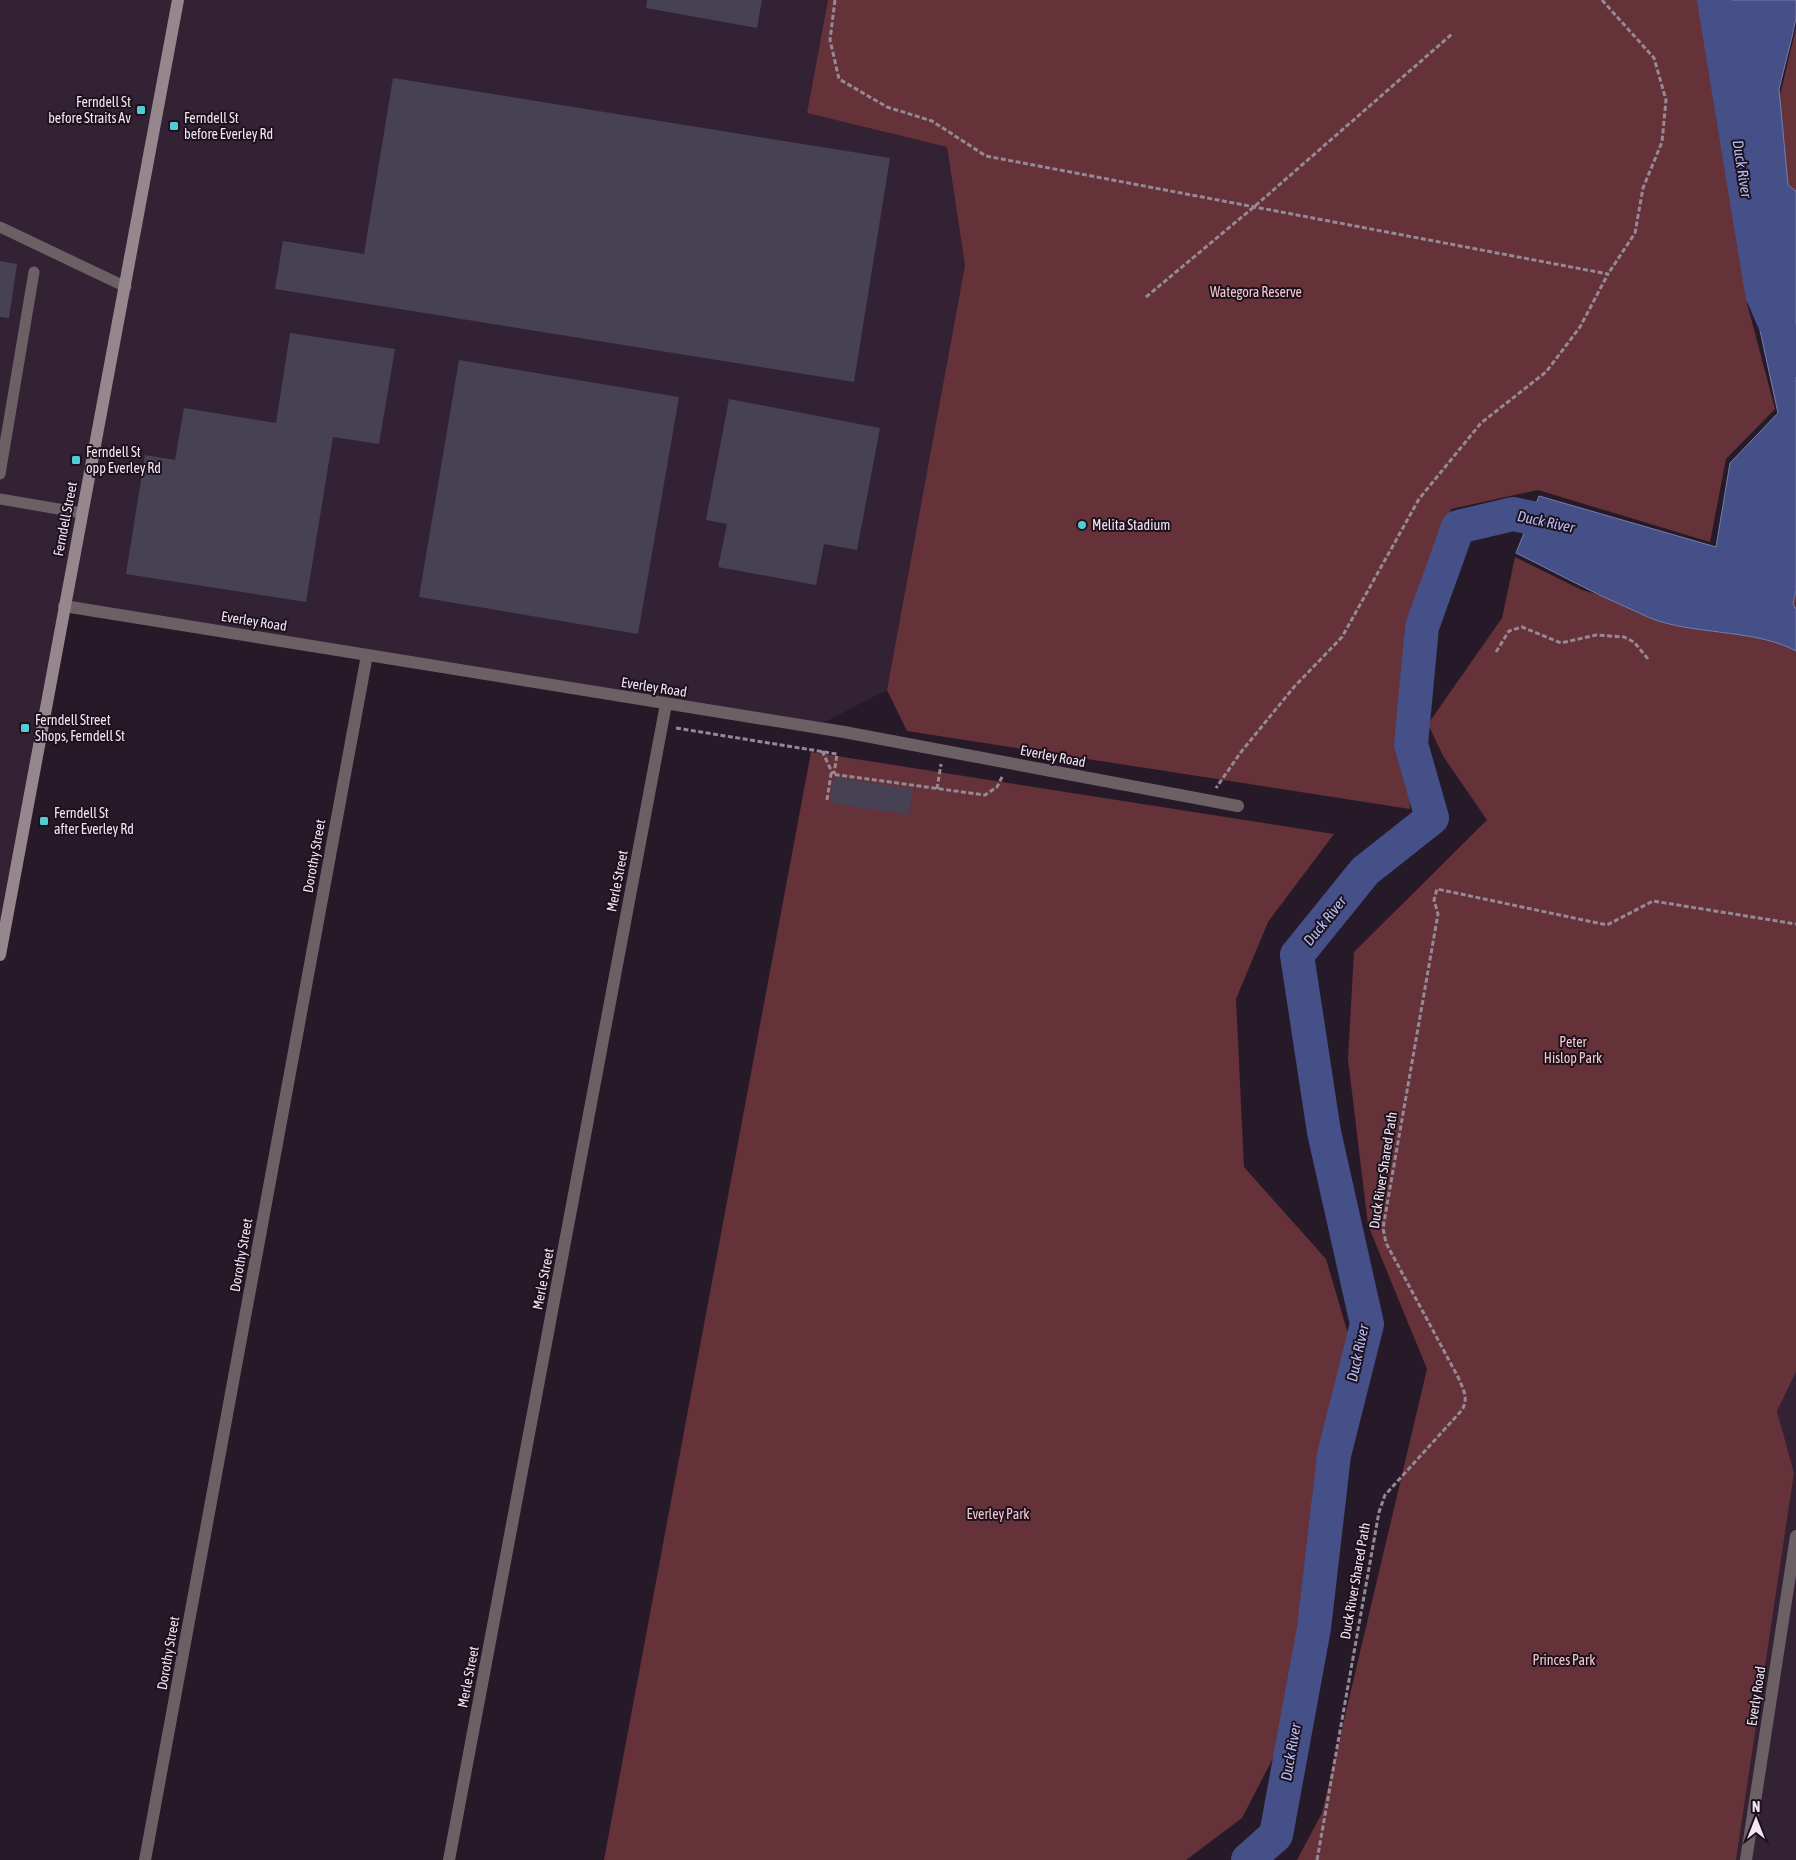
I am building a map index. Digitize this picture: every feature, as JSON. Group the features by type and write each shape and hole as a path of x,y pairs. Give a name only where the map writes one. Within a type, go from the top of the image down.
{"main road":[{"name":"Ferndell Street","path":"0,955 178,0"}],"street":[{"name":"Everley Road","path":"64,606 844,732 1238,806"},
{"name":"Dorothy Street","path":"145,1860 367,655"},
{"name":"Merle Street","path":"449,1860 666,704"},
{"name":"Everly Road","path":"1746,1860 1796,1536"}],"lane":[{"path":"0,226 126,287"},
{"path":"0,474 34,272"},
{"path":"0,499 82,513"}],"path":[{"path":"835,0 830,40 839,79 887,108 932,121 986,156 1608,274"},
{"path":"1207,800 1241,752 1270,716 1342,637 1419,499 1481,423 1546,372 1580,327 1608,274 1635,233 1643,188 1662,142 1666,100 1654,58 1602,0"},
{"path":"1146,297 1255,206 1452,34"},
{"path":"1496,652 1509,631 1522,627 1561,643 1596,635 1624,637 1634,642 1648,659"},
{"path":"674,728 837,754 834,774 831,774 827,800"},
{"path":"822,751 834,774"},
{"path":"938,789 943,751"},
{"path":"834,774 985,795 997,787 1002,780 1006,763"},
{"name":"Duck River Shared Path","path":"1317,1860 1378,1512 1385,1495 1466,1404 1466,1396 1458,1377 1386,1243 1382,1228 1438,914 1434,900 1437,890 1607,924 1653,902 1796,924"}],"shaded area":[{"path":"0,0 828,0 807,113 947,147 965,265 887,690 813,728 64,606 0,955"},
{"path":"1796,1372 1796,1860 1736,1860 1794,1473 1777,1411"}],"green space":[{"name":"Wategora Reserve","path":"828,0 1755,0 1777,108 1796,28 1796,292 1747,303 1775,409 1726,459 1710,542 1538,490 1451,509 1404,632 1410,809 907,731 887,690 965,265 947,147 807,113"},
{"path":"1796,479 1796,1372 1777,1411 1794,1473 1736,1860 1297,1860 1322,1813 1427,1369 1368,1225 1348,1059 1354,952 1487,820 1443,756 1428,724 1502,618 1515,557 1582,590 1695,621"},
{"name":"Everley Park","path":"811,752 1334,834 1268,922 1236,999 1244,1167 1326,1259 1364,1388 1323,1488 1322,1607 1308,1609 1311,1690 1242,1818 1186,1860 604,1860"}],"water":[{"path":"1721,0 1796,0 1796,18 1779,89 1788,185 1796,191 1796,590 1793,604 1796,609 1796,651 1766,640 1748,636 1695,629 1658,621 1598,594 1516,553 1539,496 1716,547 1730,463 1778,413 1758,321 1776,302 1754,195"}],"building":[{"path":"647,0 762,0 757,28 646,8"},
{"path":"393,78 890,158 854,382 275,289 283,241 364,254"},
{"path":"0,261 17,264 9,318 0,317"},
{"path":"290,333 395,349 379,444 333,437 306,602 126,574 145,455 175,460 184,408 276,423"},
{"path":"459,360 679,397 638,634 419,597"},
{"path":"729,399 880,428 857,550 824,544 816,585 718,567 727,524 706,520"},
{"path":"834,777 913,789 909,815 830,803"}],"waterway":[{"name":"Duck River","path":"1714,0 1762,293 1772,317 1796,360"},
{"name":"Duck River","path":"1248,1860 1276,1835 1314,1628 1334,1455 1367,1324 1324,1132 1297,955 1365,871 1432,818 1411,744 1422,627 1458,527 1513,514 1576,527"}],"place":[{"name":"Ferndell St before Straits Av","path":"141,110"},
{"name":"Ferndell St before Everley Rd","path":"174,126"},
{"name":"Ferndell St opp Everley Rd","path":"76,460"},
{"name":"Melita Stadium","path":"1082,525"},
{"name":"Ferndell Street Shops, Ferndell St","path":"25,728"},
{"name":"Ferndell St after Everley Rd","path":"44,821"}],"park label":[{"name":"Peter Hislop Park","path":"1573,1050"},
{"name":"Princes Park","path":"1564,1660"}]}
